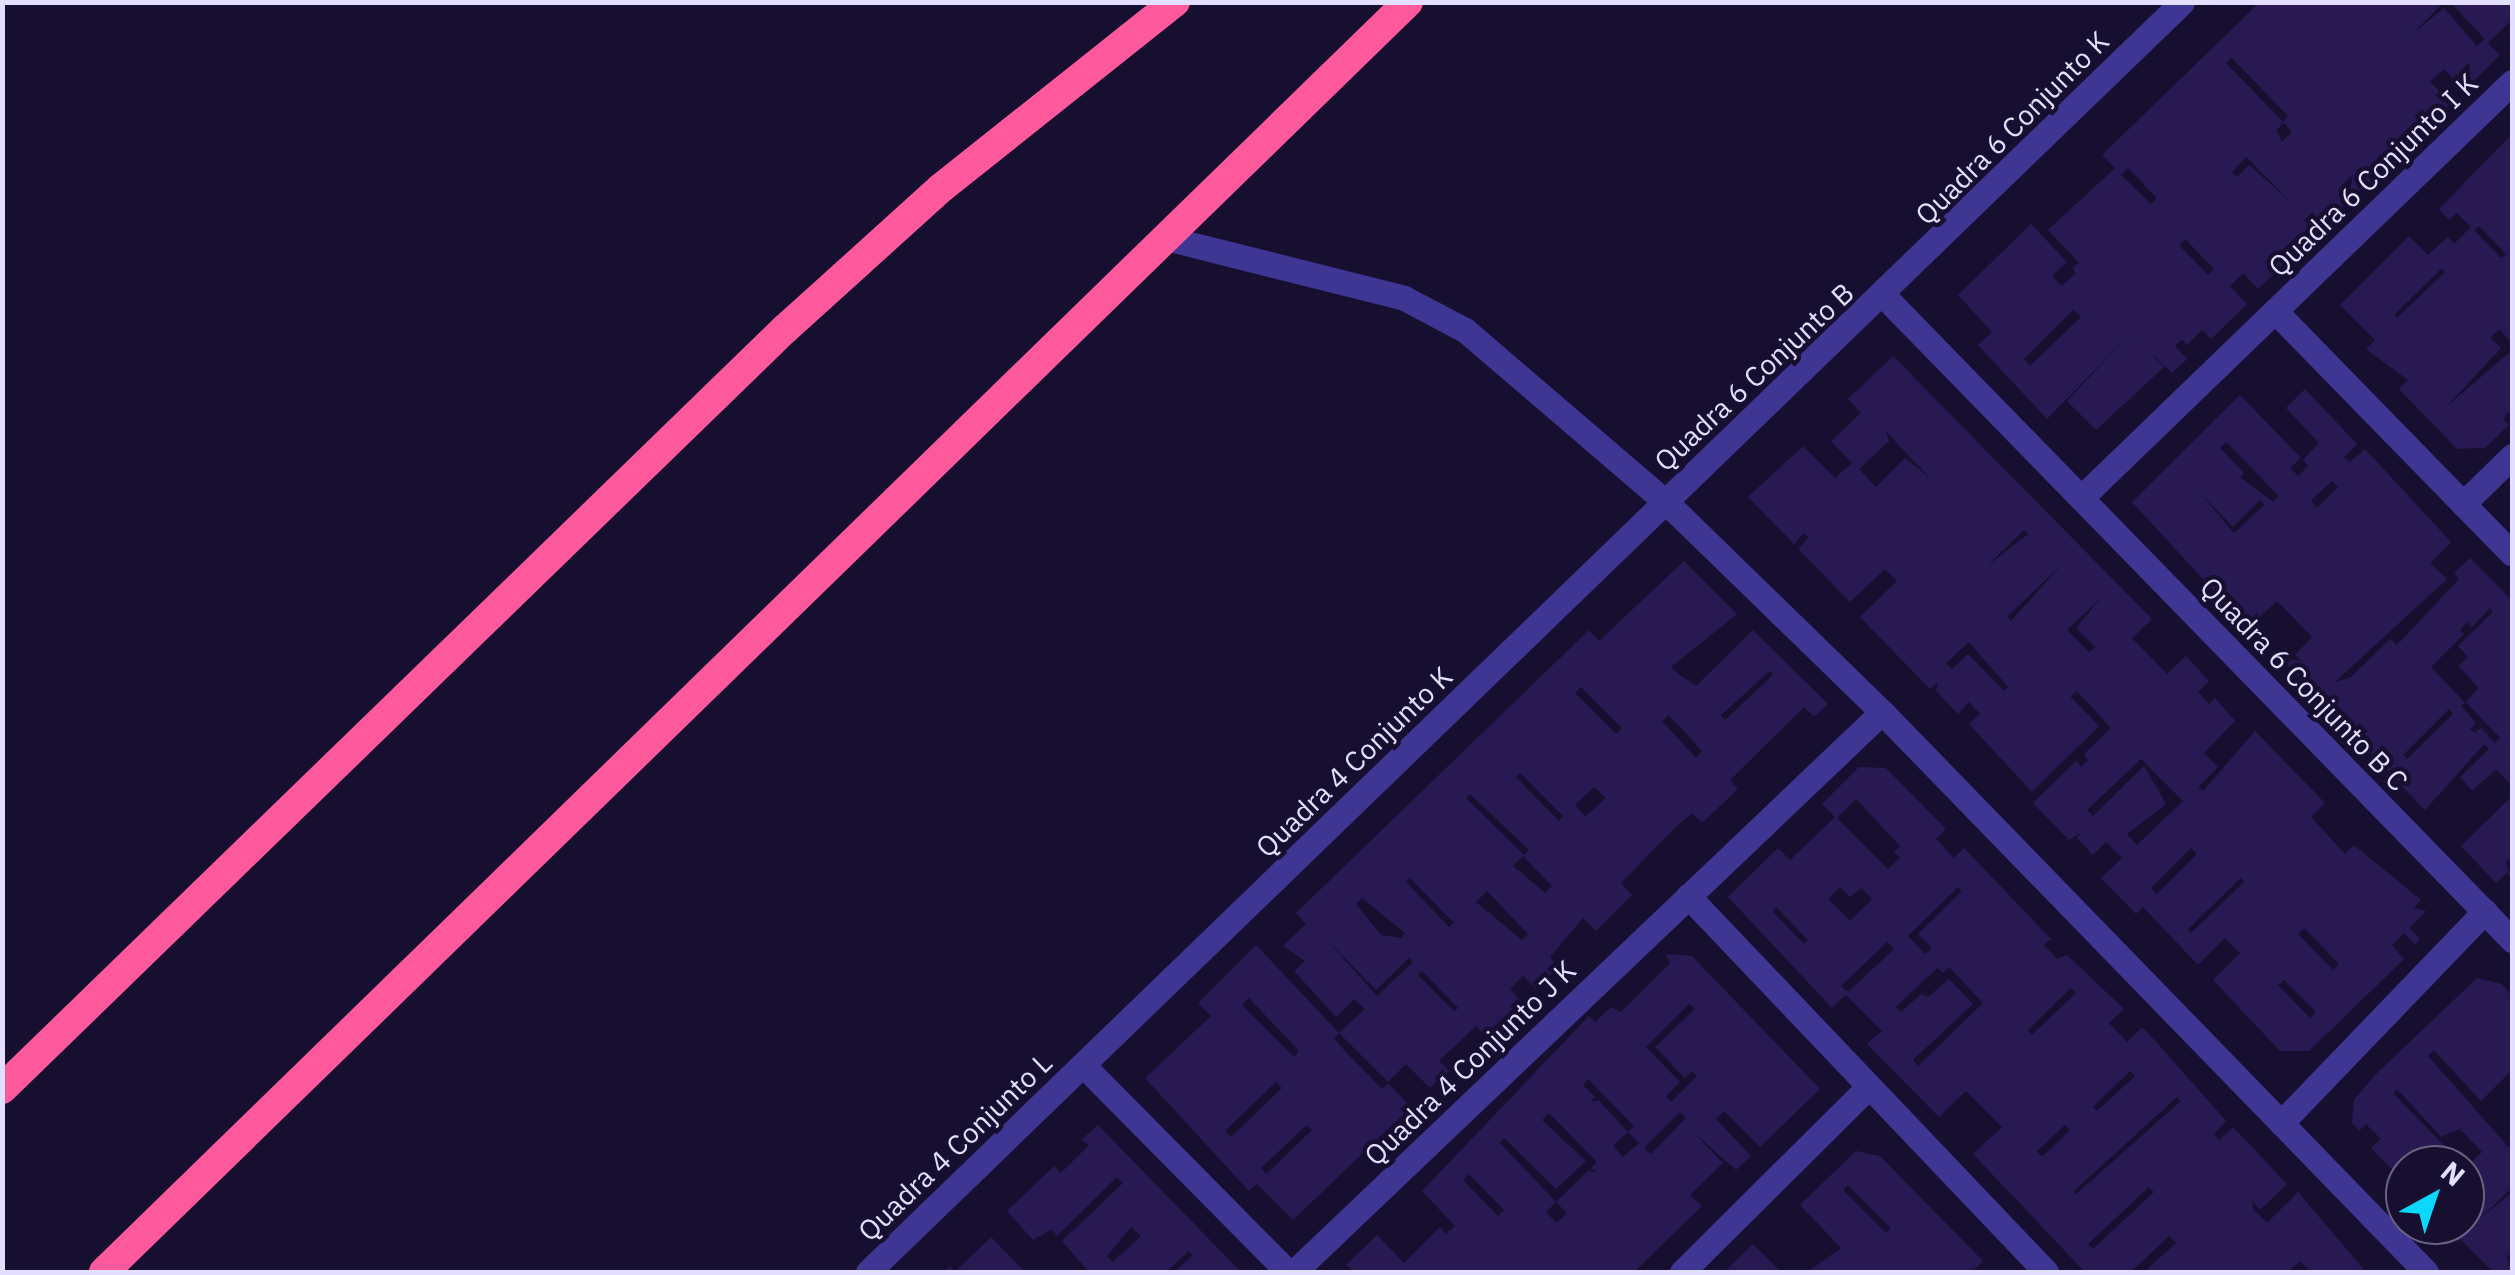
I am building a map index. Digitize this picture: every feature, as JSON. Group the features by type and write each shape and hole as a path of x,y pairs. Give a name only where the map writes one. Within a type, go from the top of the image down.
{"highway":[{"path":"2,1090 785,329 941,188 1175,2"},
{"path":"104,1272 1408,2"}],"street":[{"name":"Quadra 6 Conjunto K","path":"1884,296 2182,2"},
{"name":"Quadra 6 Conjunto I K","path":"2082,498 2512,82"},
{"path":"1166,238 1404,298 1466,330 1666,502 1882,712 2426,1272"},
{"name":"Quadra 6 Conjunto B C","path":"1884,296 2512,940"},
{"name":"Quadra 6 Conjunto B","path":"1666,502 1884,296"},
{"path":"2275,311 2512,554"},
{"path":"2463,504 2512,456"},
{"name":"Quadra 4 Conjunto K","path":"1084,1066 1666,502"},
{"name":"Quadra 4 Conjunto J K","path":"1291,1272 1882,712"},
{"path":"1688,896 2046,1272"},
{"path":"2281,1123 2484,912"},
{"path":"1084,1066 1291,1272"},
{"name":"Quadra 4 Conjunto L","path":"868,1272 1084,1066"},
{"path":"1682,1272 1868,1086"}],"building":[{"path":"2260,2 2444,2 2411,35 2444,8 2477,46 2485,39 2450,2 2512,2 2512,20 2488,43 2500,55 2464,91 2444,69 2430,82 2451,103 2258,289 2243,273 2230,286 2247,304 2211,339 2202,330 2187,345 2182,339 2175,346 2187,359 2172,373 2148,350 2164,367 2096,430 2067,401 2133,331 2047,419 1978,345 1992,332 1958,295 2031,224 2067,262 2052,276 2062,286 2076,273 2072,268 2079,263 2048,230 2115,168 2102,155","holes":["2231,57 2288,116 2283,122 2226,63","2284,123 2292,132 2282,142 2276,130","2246,157 2290,201 2249,165 2237,177 2232,172","2128,168 2157,198 2151,204 2121,175","2185,239 2214,269 2208,275 2179,245","2073,310 2081,317 2030,366 2024,359"]},
{"path":"2512,134 2512,343 2499,329 2490,338 2501,348 2446,407 2512,350 2512,409 2503,419 2509,425 2485,448 2457,449 2399,389 2408,380 2366,349 2375,340 2340,305 2409,236 2428,255 2448,237 2454,244 2471,227 2457,213 2449,220 2439,209","holes":["2479,226 2506,254 2501,258 2474,230","2441,269 2445,272 2397,318 2394,315"]},
{"path":"1893,356 2152,619 2132,638 2167,674 2186,656 2209,681 2198,692 2209,704 2215,698 2235,721 2204,753 2218,767 2198,787 2203,791 2255,731 2325,803 2311,817 2345,854 2354,845 2421,900 2413,908 2426,911 2409,928 2420,939 2415,944 2404,933 2392,945 2404,959 2309,1051 2280,1051 2213,980 2240,953 2225,938 2198,965 2143,907 2136,914 2101,878 2122,858 2106,842 2093,855 2077,838 2082,832 2069,840 2033,803 2076,761 2081,767 2088,760 2084,754 2111,728 2077,691 2070,696 2099,726 2032,792 1969,724 1980,714 1969,702 1958,714 1936,691 1938,682 1930,689 1860,617 1897,581 1885,569 1850,602 1798,549 1809,537 1804,533 1794,544 1748,497 1803,446 1835,478 1852,463 1831,441 1861,413 1848,399","holes":["1886,431 1931,479 1905,458 1876,487 1859,469 1889,441","2024,530 2028,534 1987,566","2064,562 2011,621 2007,617","2101,598 2076,628 2095,647 2089,652 2067,630","1969,642 2008,687 2004,691 1968,654 1952,669 1946,663","2141,759 2183,801 2137,845 2127,834 2166,804 2144,766 2093,816 2087,810","2191,848 2197,854 2157,894 2151,888","2241,878 2244,882 2191,933 2188,929","2304,928 2339,964 2333,970 2298,934","2284,980 2316,1012 2310,1018 2278,985"]},
{"path":"2305,389 2357,444 2344,457 2350,462 2365,449 2451,542 2430,563 2447,579 2335,682 2351,677 2390,639 2397,645 2459,579 2454,573 2470,558 2512,600 2512,786 2496,769 2472,791 2460,777 2489,749 2484,744 2425,810 2356,739 2361,734 2286,665 2312,637 2277,601 2248,628 2132,502 2240,395 2301,458 2290,468 2298,476 2308,466 2303,460 2319,443 2286,408","holes":["2226,442 2279,496 2273,502 2240,477 2244,473 2220,448","2332,481 2338,487 2317,508 2311,500","2201,494 2233,527 2260,500 2264,505 2234,533","2490,608 2493,612 2458,646 2468,657 2458,666 2479,688 2466,702 2500,738 2495,743 2481,728 2475,733 2470,729 2476,723 2461,706 2465,703 2431,667 2464,634 2460,630 2467,622 2472,627","2449,709 2453,714 2407,759 2403,755"]},
{"path":"1684,561 1737,614 1671,667 1677,673 1696,686 1753,630 1828,704 1814,717 1804,707 1730,780 1738,789 1702,823 1692,813 1675,828 1621,883 1632,895 1596,931 1583,918 1550,957 1558,967 1536,989 1523,976 1510,989 1521,1001 1485,1035 1476,1026 1439,1061 1449,1071 1430,1088 1406,1064 1388,1082 1339,1033 1365,1009 1354,999 1336,1017 1294,971 1305,961 1283,946 1306,924 1296,913 1589,630 1599,641","holes":["1770,671 1773,675 1725,720 1721,715","1581,687 1622,728 1616,734 1575,693","1669,715 1702,751 1696,758 1662,721","1520,773 1563,816 1559,821 1516,777","1594,787 1606,798 1585,817 1575,805","1470,794 1529,850 1524,855 1466,798","1523,856 1552,886 1545,893 1513,866","1410,878 1454,923 1449,927 1406,882","1487,891 1528,934 1522,940 1476,902","1362,898 1405,933 1401,938 1381,935 1356,904","1326,939 1376,990 1409,958 1413,962 1377,996","1422,971 1458,1008 1454,1011 1418,975"]},
{"path":"1859,767 1886,768 1946,829 1936,839 1954,858 1964,848 2051,939 2044,945 2057,959 2067,955 2124,1009 2109,1023 2127,1042 2142,1027 2158,1044 2226,1121 2214,1134 2219,1140 2233,1127 2287,1184 2260,1210 2252,1201 2254,1210 2267,1223 2298,1192 2366,1272 2311,1272 2300,1261 2288,1272 2144,1272 2176,1243 2169,1236 2131,1272 2085,1272 1973,1154 2002,1127 1966,1091 1939,1117 1867,1044 1882,1031 1846,995 1832,1008 1728,897 1778,848 1790,860 1835,817 1822,804","holes":["1856,799 1900,846 1894,852 1900,858 1888,869 1837,818","1840,887 1850,897 1861,888 1872,899 1850,921 1828,899","1958,887 1962,891 1918,934 1932,948 1925,954 1908,936","1776,907 1808,940 1804,944 1773,912","1887,942 1894,949 1848,992 1841,986","1949,967 1983,1003 1918,1066 1913,1060 1973,1004 1949,979 1928,997 1921,994 1901,1012 1896,1007 1937,968 1943,973","2071,988 2076,993 2032,1035 2028,1030","2130,1071 2135,1076 2097,1111 2093,1107","2177,1097 2181,1101 2076,1194 2074,1191","2065,1125 2070,1130 2042,1157 2037,1151","2149,1187 2154,1192 2093,1249 2088,1244"]},
{"path":"2512,796 2512,856 2506,863 2512,878 2507,873 2496,883 2461,846"},
{"path":"1256,945 1339,1033 1334,1038 1343,1049 1382,1089 1388,1083 1411,1107 1293,1220 1257,1184 1249,1191 1145,1078 1211,1016 1198,1003","holes":["1249,998 1299,1051 1294,1057 1242,1005","1276,1082 1282,1088 1231,1137 1225,1131","1307,1125 1312,1130 1266,1174 1261,1168"]},
{"path":"1666,954 1692,956 1820,1089 1760,1147 1724,1111 1716,1119 1751,1156 1736,1170 1692,1131 1723,1163 1690,1195 1702,1206 1634,1272 1354,1272 1346,1265 1377,1235 1404,1263 1440,1227 1446,1234 1455,1226 1422,1191 1589,1016 1595,1022 1611,1007 1621,1012 1670,963","holes":["1689,1004 1695,1009 1655,1047 1685,1078 1692,1071 1697,1076 1671,1102 1666,1096 1680,1082 1646,1047","1588,1079 1634,1126 1628,1132 1598,1100 1590,1102 1595,1097 1583,1085","1680,1112 1686,1118 1651,1154 1644,1148","1549,1113 1597,1162 1591,1168 1597,1172 1588,1171 1556,1202 1500,1143 1504,1138 1556,1189 1586,1161 1542,1120","1628,1132 1639,1143 1623,1157 1613,1146","1469,1174 1504,1210 1498,1216 1463,1180","1556,1202 1567,1213 1557,1223 1546,1212"]},
{"path":"2477,978 2502,984 2512,996 2512,1070 2481,1101 2434,1050 2428,1056 2512,1151 2512,1188 2485,1214 2485,1145 2475,1145 2460,1129 2441,1137 2397,1089 2393,1093 2444,1145 2385,1145 2385,1162 2371,1148 2381,1139 2366,1124 2359,1131 2352,1123 2354,1100"},
{"path":"1098,1125 1239,1270 1174,1272 1193,1255 1189,1251 1166,1272 1089,1272 1062,1241 1123,1183 1117,1177 1057,1236 1052,1229 1033,1240 1007,1211 1054,1166 1061,1173 1089,1145 1081,1140","holes":["1131,1227 1141,1236 1113,1262 1107,1256"]},
{"path":"1856,1151 1880,1156 1983,1261 1972,1272 1807,1272 1841,1248 1800,1205","holes":["1848,1185 1891,1228 1886,1233 1843,1190"]},
{"path":"2512,1192 2512,1251 2507,1257 2512,1272 2493,1272 2466,1245 2485,1245 2485,1215"},
{"path":"991,1237 1025,1272 955,1272"},
{"path":"1753,1244 1781,1272 1724,1272"}]}
